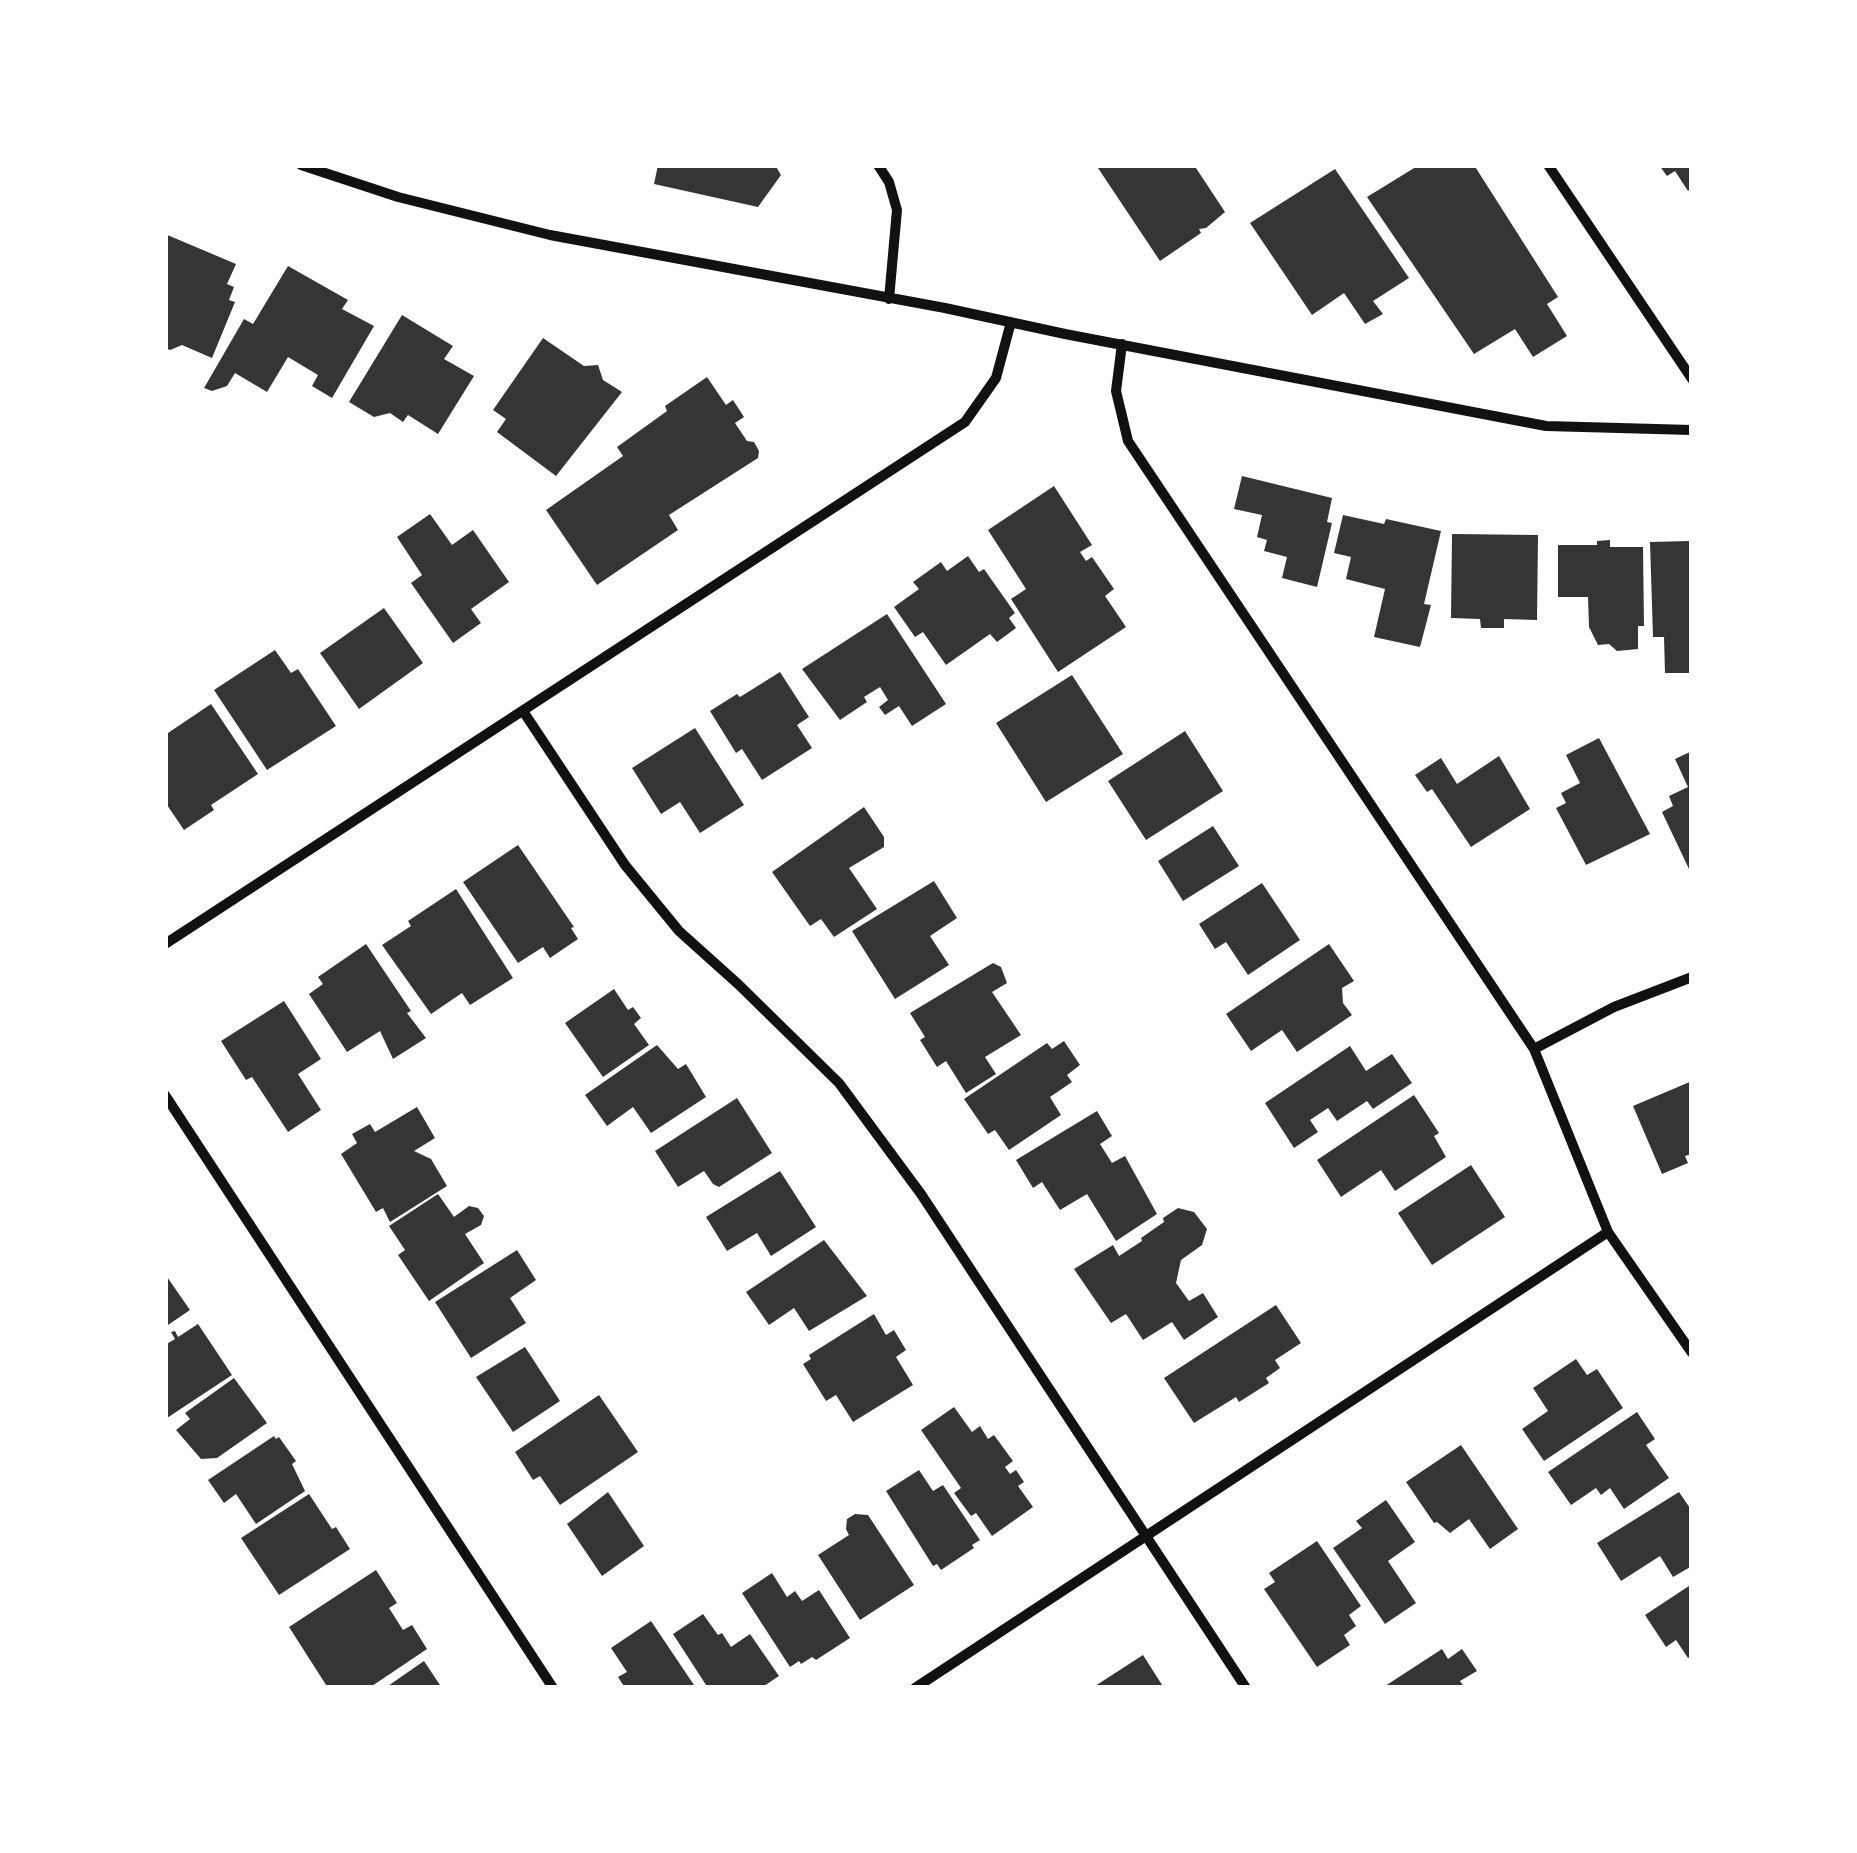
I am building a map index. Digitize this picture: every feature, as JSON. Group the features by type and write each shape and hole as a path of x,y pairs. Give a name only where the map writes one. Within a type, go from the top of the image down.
{"street":[{"path":"301,165 398,197 550,236 1546,426 1692,430"},
{"path":"878,165 889,182 897,210 889,299"},
{"path":"1548,165 1692,379"},
{"path":"165,944 965,422 996,378 1011,322"},
{"path":"1122,344 1116,392 1128,441 1534,1048 1608,1232 1692,1353"},
{"path":"523,711 625,865 679,931 839,1083 920,1194 1246,1688"},
{"path":"1534,1048 1614,1008 1692,977"},
{"path":"165,1094 552,1688"},
{"path":"914,1688 1608,1232"}],"building":[{"path":"658,165 775,165 781,175 758,207 654,184"},
{"path":"1096,165 1194,165 1225,212 1160,261"},
{"path":"1419,165 1474,165 1558,297 1547,304 1567,336 1533,357 1515,329 1474,354 1367,197"},
{"path":"1659,165 1692,165 1692,188 1688,191 1675,171 1667,176"},
{"path":"1335,169 1409,278 1373,301 1383,314 1365,324 1344,293 1312,315 1250,223"},
{"path":"165,234 236,264 227,284 234,287 229,300 235,302 212,358 182,345 165,348"},
{"path":"288,266 348,300 342,309 374,326 332,398 312,386 318,375 288,357 267,392 235,373 227,386 212,391 204,388 244,319 253,324"},
{"path":"402,315 453,346 444,359 474,376 438,434 408,415 403,422 390,413 374,417 349,402"},
{"path":"543,338 584,366 598,365 603,380 622,392 556,476 497,432 506,419 493,410"},
{"path":"707,377 726,405 733,400 744,417 735,423 747,441 754,442 758,458 669,515 678,530 597,585 546,510 623,456 617,447"},
{"path":"1242,476 1332,498 1327,522 1332,523 1317,587 1282,578 1287,557 1264,551 1267,540 1257,537 1262,515 1234,509"},
{"path":"1054,486 1092,545 1080,552 1086,561 1092,557 1114,589 1105,596 1126,627 1058,672 1011,599 1026,589 988,530"},
{"path":"430,514 452,545 473,530 509,582 471,609 481,623 453,643 411,583 422,575 397,537"},
{"path":"1343,515 1441,531 1424,604 1431,605 1420,647 1374,637 1385,589 1346,579 1351,557 1334,553"},
{"path":"1452,534 1538,535 1537,620 1504,619 1504,628 1481,628 1480,619 1451,618"},
{"path":"1610,540 1610,547 1643,547 1644,626 1638,626 1638,649 1617,651 1609,644 1598,645 1589,627 1588,597 1558,597 1558,545 1597,545 1597,541"},
{"path":"1689,541 1692,673 1665,673 1664,637 1653,637 1650,542"},
{"path":"968,556 979,572 984,569 1015,613 1009,618 1016,628 997,642 990,634 946,665 923,632 915,637 894,607 919,589 913,582 941,562 947,571"},
{"path":"384,608 423,663 359,709 320,653"},
{"path":"887,614 946,704 912,726 899,706 885,715 879,707 888,700 880,687 864,697 867,702 840,720 802,669"},
{"path":"275,650 291,673 298,669 336,726 267,770 214,690"},
{"path":"780,672 809,717 797,725 812,748 762,780 742,749 736,753 710,711"},
{"path":"1072,675 1123,754 1046,802 996,723"},
{"path":"211,704 258,774 211,805 214,810 184,830 165,802 165,735"},
{"path":"695,728 744,805 700,833 680,802 661,814 632,768"},
{"path":"1185,731 1223,791 1146,840 1108,781"},
{"path":"1599,738 1650,834 1586,865 1556,808 1566,803 1561,793 1580,783 1566,755"},
{"path":"1692,751 1689,869 1662,812 1673,806 1669,796 1688,787 1675,759"},
{"path":"1499,756 1530,809 1471,847 1432,789 1427,792 1415,775 1441,758 1457,784"},
{"path":"864,807 884,837 884,847 849,868 877,909 834,937 821,919 810,926 772,872"},
{"path":"1213,826 1239,866 1183,901 1158,861"},
{"path":"518,845 574,927 571,928 578,939 550,958 543,947 518,963 463,882"},
{"path":"934,881 957,918 930,936 949,965 895,999 852,931"},
{"path":"1262,883 1300,940 1248,975 1226,942 1215,949 1199,924"},
{"path":"456,889 513,978 470,1005 462,993 431,1014 382,945 411,926 408,921"},
{"path":"366,944 426,1038 393,1059 380,1031 347,1052 309,994 323,984 318,977"},
{"path":"1329,944 1354,981 1342,988 1343,1003 1352,1015 1297,1052 1282,1030 1251,1051 1226,1014"},
{"path":"993,963 1001,967 1007,983 992,992 1021,1035 985,1057 996,1074 966,1093 946,1061 937,1067 920,1040 925,1037 910,1013"},
{"path":"614,989 628,1010 633,1007 641,1018 634,1024 649,1045 603,1077 565,1023"},
{"path":"284,1001 321,1059 298,1074 321,1110 288,1132 252,1077 246,1080 221,1041"},
{"path":"1064,1041 1080,1065 1067,1075 1072,1082 1050,1097 1061,1115 1009,1150 995,1130 988,1134 964,1099 1047,1043 1052,1049"},
{"path":"657,1045 678,1069 686,1064 706,1097 651,1133 633,1107 607,1126 585,1095"},
{"path":"1350,1046 1366,1071 1392,1054 1412,1083 1373,1109 1367,1101 1337,1121 1328,1108 1310,1120 1318,1132 1294,1148 1265,1103"},
{"path":"1692,1081 1692,1154 1685,1156 1688,1163 1662,1174 1633,1106"},
{"path":"1414,1095 1439,1133 1434,1136 1446,1157 1395,1191 1381,1170 1341,1197 1317,1160"},
{"path":"737,1098 772,1153 719,1187 704,1171 678,1187 655,1151"},
{"path":"417,1107 435,1138 414,1151 431,1159 447,1186 390,1222 383,1208 376,1212 341,1154 357,1143 352,1134 370,1124 375,1132"},
{"path":"1097,1111 1112,1136 1100,1144 1112,1163 1125,1156 1157,1214 1116,1241 1087,1194 1060,1210 1042,1182 1033,1188 1016,1160"},
{"path":"1471,1165 1505,1217 1432,1265 1398,1213"},
{"path":"780,1171 816,1227 771,1256 757,1233 727,1251 706,1217"},
{"path":"438,1194 454,1217 469,1206 478,1208 484,1216 481,1225 465,1234 484,1263 429,1301 398,1255 405,1250 389,1226"},
{"path":"1178,1208 1194,1212 1207,1229 1202,1245 1181,1260 1176,1283 1189,1301 1203,1293 1218,1317 1184,1340 1172,1322 1143,1340 1126,1314 1111,1323 1074,1269 1113,1245 1119,1256"},
{"path":"824,1240 867,1296 809,1331 794,1308 769,1325 746,1292"},
{"path":"517,1250 536,1280 510,1298 526,1323 471,1358 435,1302"},
{"path":"165,1274 190,1310 165,1327"},
{"path":"1276,1305 1301,1343 1275,1360 1280,1368 1266,1378 1269,1383 1239,1402 1236,1397 1194,1423 1164,1378"},
{"path":"874,1314 886,1335 894,1330 906,1350 896,1357 913,1385 853,1422 836,1395 826,1401 803,1364 811,1359 809,1355"},
{"path":"198,1324 232,1375 167,1418 165,1345 175,1339 171,1332 175,1331 178,1337"},
{"path":"525,1347 560,1401 513,1432 476,1377"},
{"path":"1576,1359 1587,1375 1597,1369 1623,1408 1544,1461 1522,1429 1548,1411 1533,1388"},
{"path":"234,1378 267,1423 217,1458 201,1459 176,1430 190,1419 185,1413"},
{"path":"599,1395 638,1452 560,1505 540,1476 533,1480 515,1452"},
{"path":"954,1407 972,1432 980,1426 988,1439 994,1435 1013,1461 1005,1467 1010,1474 1016,1470 1024,1482 1018,1486 1033,1507 992,1536 976,1513 971,1516 954,1493 961,1488 921,1430"},
{"path":"1637,1412 1655,1439 1646,1445 1669,1478 1624,1509 1610,1488 1601,1495 1596,1488 1571,1505 1548,1472"},
{"path":"274,1436 279,1437 296,1461 292,1464 305,1491 256,1524 236,1494 224,1503 208,1480"},
{"path":"1461,1445 1518,1529 1490,1549 1469,1519 1450,1533 1434,1523 1406,1482"},
{"path":"919,1470 933,1491 943,1485 980,1540 941,1570 937,1564 933,1566 886,1491"},
{"path":"608,1492 644,1546 602,1576 567,1524"},
{"path":"1679,1492 1692,1511 1692,1566 1673,1577 1660,1556 1621,1581 1597,1543"},
{"path":"309,1494 350,1549 279,1595 241,1538"},
{"path":"1386,1500 1415,1542 1388,1561 1416,1603 1385,1624 1333,1548 1362,1528 1356,1521"},
{"path":"855,1514 868,1515 914,1585 860,1620 818,1555 849,1535 847,1519"},
{"path":"1317,1541 1361,1606 1349,1615 1356,1626 1344,1635 1350,1645 1317,1667 1264,1589 1275,1582 1269,1573"},
{"path":"376,1570 397,1603 389,1608 403,1630 412,1625 427,1649 369,1688 328,1688 289,1627"},
{"path":"772,1573 787,1597 795,1591 802,1601 819,1590 850,1638 816,1660 812,1657 790,1667 742,1593"},
{"path":"1692,1584 1692,1655 1688,1658 1676,1640 1666,1647 1645,1615"},
{"path":"703,1614 731,1647 750,1634 779,1676 761,1688 708,1688 673,1634"},
{"path":"651,1621 696,1688 625,1688 618,1677 627,1672 611,1648"},
{"path":"1442,1649 1448,1659 1462,1649 1477,1671 1460,1681 1465,1688 1382,1688"},
{"path":"1143,1655 1164,1688 1092,1688"},
{"path":"424,1661 442,1688 385,1688"}]}
